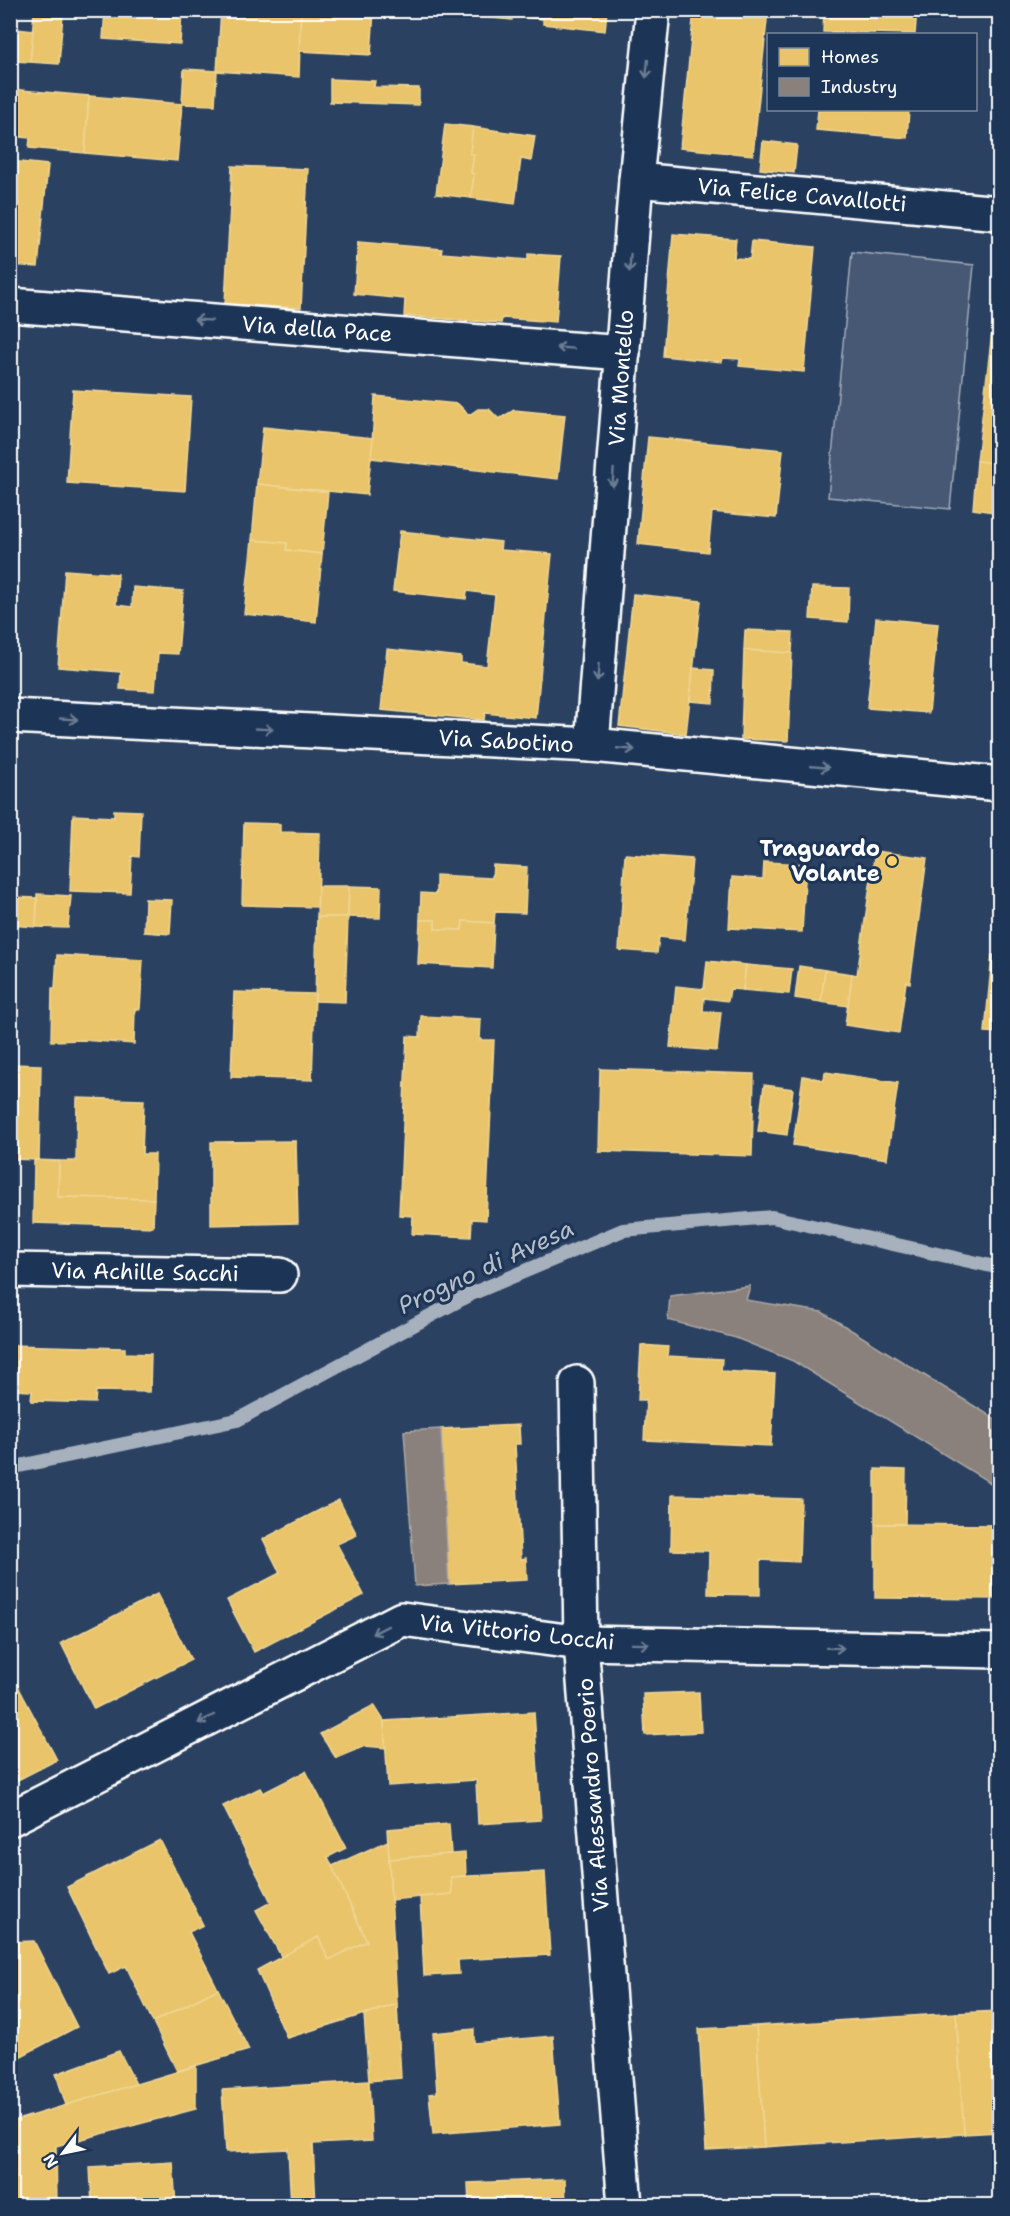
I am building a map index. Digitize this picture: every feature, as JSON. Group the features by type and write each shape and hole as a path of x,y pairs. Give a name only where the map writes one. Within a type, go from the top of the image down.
{"street":[{"name":"Via Montello","path":"592,745 636,180 653,10"},
{"name":"Via Felice Cavallotti","path":"636,180 999,213"},
{"name":"Via della Pace","path":"10,305 623,353"},
{"name":"Via Sabotino","path":"10,716 592,745 999,784"},
{"name":"Via Achille Sacchi","path":"10,1270 280,1275"},
{"name":"Via Alessandro Poerio","path":"577,1383 582,1643 626,2205"},
{"name":"Via Vittorio Locchi","path":"10,1819 402,1619 582,1643 999,1651"}],"shaded area":[{"path":"852,252 974,265 950,509 828,497"}],"building: Homes":[{"path":"105,10 182,10 180,44 103,39"},
{"path":"221,10 301,10 299,77 217,71"},
{"path":"301,10 374,10 371,55 299,51"},
{"path":"398,10 474,10 473,16"},
{"path":"474,10 607,10 605,31 543,24 543,19 512,16 512,20 473,16"},
{"path":"694,10 768,10 753,155 680,148"},
{"path":"824,10 917,10 915,33 823,32"},
{"path":"34,11 63,14 59,64 30,62"},
{"path":"17,29 33,31 30,62 14,61"},
{"path":"184,69 217,71 215,105 182,104"},
{"path":"330,79 375,81 374,87 419,88 419,105 330,102"},
{"path":"10,89 89,96 85,153 29,148 30,138 10,136"},
{"path":"89,96 182,104 177,161 85,153"},
{"path":"818,111 909,111 907,138 816,130"},
{"path":"445,124 473,127 470,154 474,154 471,173 474,174 471,198 436,194"},
{"path":"473,127 535,136 531,161 521,159 515,204 471,198 474,174 471,173 474,154 470,154"},
{"path":"763,141 797,145 794,173 760,169"},
{"path":"10,161 48,165 38,267 10,265"},
{"path":"232,166 308,169 301,308 225,304"},
{"path":"673,234 736,239 734,258 750,259 752,241 815,247 804,372 739,366 740,359 723,358 722,362 663,356"},
{"path":"358,242 442,249 441,253 528,260 528,254 561,256 556,322 502,318 501,323 404,316 405,299 354,294"},
{"path":"998,279 1000,279 1000,464 977,461"},
{"path":"73,390 191,397 185,491 67,483"},
{"path":"375,396 458,404 469,415 478,409 489,409 499,419 514,410 565,415 558,479 371,458"},
{"path":"263,427 373,438 367,495 257,484"},
{"path":"648,437 783,450 776,518 712,512 708,552 638,544"},
{"path":"977,461 1000,464 1000,513 973,509"},
{"path":"257,484 328,492 322,554 286,550 287,543 252,540"},
{"path":"400,531 501,542 500,550 552,554 536,718 485,713 484,720 381,710 387,649 461,657 461,663 487,666 495,595 467,591 466,599 393,591"},
{"path":"252,540 287,543 286,550 322,554 316,622 244,614"},
{"path":"65,570 118,574 116,605 132,607 133,587 183,591 178,654 158,653 155,691 120,689 121,672 58,667"},
{"path":"812,587 849,588 848,622 810,619"},
{"path":"633,594 701,601 686,734 619,726"},
{"path":"876,618 938,624 929,713 867,708"},
{"path":"745,630 793,632 792,653 744,650"},
{"path":"744,650 792,653 788,741 741,739"},
{"path":"693,668 714,670 713,703 690,701"},
{"path":"114,810 141,811 139,857 132,856 130,893 70,891 73,815 114,817"},
{"path":"244,823 280,824 280,832 320,833 318,907 242,905"},
{"path":"875,851 927,858 910,983 906,982 899,1033 845,1025 852,974 857,975"},
{"path":"625,854 692,859 685,940 659,937 657,953 619,950"},
{"path":"764,862 806,864 802,932 729,928 732,877 763,879"},
{"path":"493,865 527,867 525,913 495,912 494,923 463,921 462,930 435,929 435,920 420,920 421,893 436,894 436,875 492,878"},
{"path":"318,886 349,886 348,917 317,917"},
{"path":"349,886 381,887 380,918 348,917"},
{"path":"37,894 71,896 68,928 36,927"},
{"path":"10,897 37,898 36,927 10,925"},
{"path":"145,899 172,900 170,934 144,932"},
{"path":"317,917 348,917 345,1002 315,1001"},
{"path":"420,920 435,920 435,929 462,930 463,921 494,923 492,968 418,964"},
{"path":"57,955 143,960 140,1009 135,1009 134,1044 82,1040 51,1041 52,988 55,988"},
{"path":"992,955 1000,956 1000,1033 985,1032"},
{"path":"707,961 746,965 743,990 730,989 728,1001 704,998 703,1011 721,1012 717,1051 670,1047 676,986 704,989"},
{"path":"746,965 792,969 789,994 743,990"},
{"path":"799,966 825,970 821,1002 795,998"},
{"path":"825,970 852,974 848,1006 821,1002"},
{"path":"234,992 315,994 312,1080 231,1077"},
{"path":"421,1016 481,1019 480,1040 494,1040 486,1220 472,1219 471,1237 412,1234 413,1216 399,1215 407,1036 420,1037"},
{"path":"12,1064 41,1065 39,1160 10,1159"},
{"path":"600,1069 754,1074 752,1156 598,1151"},
{"path":"825,1072 898,1083 887,1159 793,1145 803,1076 824,1080"},
{"path":"764,1085 793,1089 787,1135 758,1131"},
{"path":"77,1098 144,1100 142,1154 155,1154 154,1199 58,1197 59,1161 76,1161"},
{"path":"296,1141 298,1223 211,1225 211,1142"},
{"path":"34,1160 59,1161 58,1197 154,1199 153,1227 33,1223"},
{"path":"10,1345 125,1348 125,1353 151,1354 150,1392 96,1391 95,1403 31,1401 32,1391 10,1390"},
{"path":"641,1345 668,1347 667,1356 722,1359 721,1371 775,1374 771,1446 644,1440 646,1400 638,1400"},
{"path":"519,1425 520,1444 515,1444 521,1559 526,1558 527,1580 449,1584 441,1429"},
{"path":"875,1469 906,1470 905,1524 875,1524"},
{"path":"672,1495 801,1499 799,1562 760,1560 760,1595 708,1594 709,1551 671,1550"},
{"path":"339,1500 357,1535 337,1544 364,1595 254,1652 227,1600 280,1573 263,1539"},
{"path":"875,1524 1000,1525 1000,1599 875,1598"},
{"path":"157,1594 191,1660 94,1709 61,1643"},
{"path":"10,1671 57,1760 10,1784"},
{"path":"699,1692 701,1732 645,1735 643,1694"},
{"path":"374,1705 384,1721 386,1748 365,1746 336,1758 320,1734"},
{"path":"534,1712 541,1820 478,1824 476,1780 388,1786 384,1721"},
{"path":"306,1771 346,1848 328,1857 367,1941 329,1960 318,1937 282,1958 256,1910 271,1902 223,1806 260,1788 263,1793"},
{"path":"449,1824 451,1854 389,1859 387,1829"},
{"path":"160,1840 203,1925 189,1932 218,1989 153,2022 126,1966 109,1974 67,1887"},
{"path":"388,1841 397,2004 287,2038 257,1970 318,1937 329,1960 367,1941 332,1866"},
{"path":"465,1853 466,1876 451,1877 452,1894 391,1900 389,1859"},
{"path":"545,1872 550,1955 458,1960 459,1974 424,1976 420,1897 452,1894 451,1877"},
{"path":"34,1941 77,2027 10,2062 10,1942"},
{"path":"218,1989 249,2050 177,2071 153,2022"},
{"path":"397,2004 401,2078 369,2081 364,2015"},
{"path":"1000,2011 1000,2132 964,2134 956,2013"},
{"path":"956,2013 964,2134 764,2147 756,2026"},
{"path":"756,2026 764,2147 706,2150 699,2029"},
{"path":"474,2029 474,2043 553,2036 560,2124 433,2134 429,2094 437,2093 433,2033"},
{"path":"119,2051 136,2084 66,2105 56,2074"},
{"path":"196,2066 196,2109 56,2146 57,2206 10,2206 10,2122"},
{"path":"369,2081 372,2141 313,2144 316,2206 291,2206 288,2149 226,2152 222,2090"},
{"path":"173,2162 176,2206 92,2206 90,2167"},
{"path":"565,2179 566,2206 469,2206 468,2183"}],"building: Industry":[{"path":"750,1286 746,1300 822,1312 1000,1422 1000,1489 793,1361 736,1338 668,1320 670,1296"},
{"path":"441,1429 449,1584 415,1586 404,1431"}],"waterway":[{"name":"Progno di Avesa","path":"10,1468 237,1420 471,1294 623,1230 772,1217 1000,1268"}],"place":[{"name":"Traguardo Volante","path":"892,861"}]}
